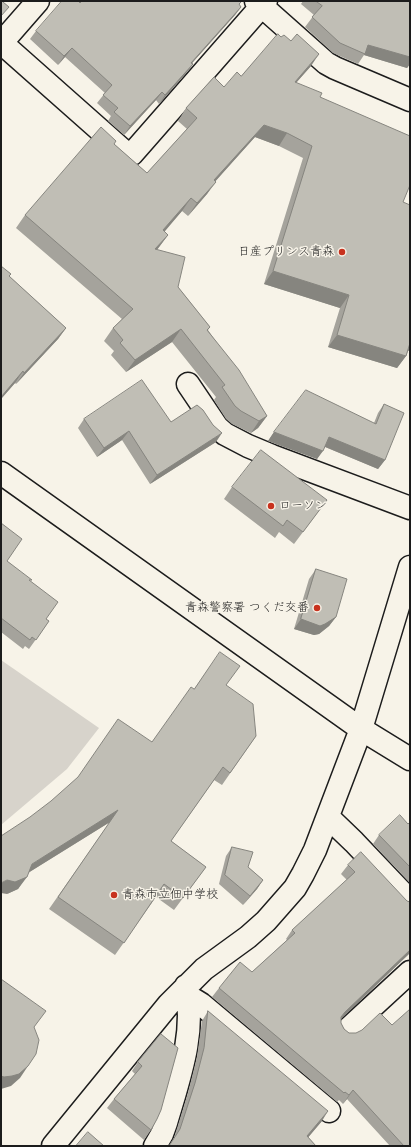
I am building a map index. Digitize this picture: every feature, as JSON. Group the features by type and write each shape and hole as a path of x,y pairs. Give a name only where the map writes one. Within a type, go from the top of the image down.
{"street":[{"path":"38,1 4,40 4,45 127,154 132,154 261,3 331,66 410,100"},
{"path":"188,384 217,427 225,434 272,456 410,508"},
{"path":"1,473 361,729 410,759"},
{"path":"53,1146 164,1010 187,991 204,969 253,933 266,921 295,888 304,874 328,817 361,729 410,567"},
{"path":"328,817 410,901"},
{"path":"348,1030 410,972"},
{"path":"187,991 329,1111"},
{"path":"165,1142 176,1086 187,1044 190,1008 187,991"}],"shaded area":[{"path":"1,660 99,728 67,769 1,825"}],"building":[{"path":"1,1 4,1 3,2 9,7 1,16"},
{"path":"62,1 78,1 80,3 82,1 242,1 239,4 241,7 191,63 193,64 165,95 162,92 130,126 114,112 118,108 103,95 112,85 72,48 64,56 36,31"},
{"path":"316,1 410,1 410,57 368,45 365,54 340,43 312,17 322,6"},
{"path":"278,34 281,37 284,35 291,41 297,34 319,54 295,82 322,93 320,97 410,136 410,185 403,202 410,205 410,343 406,356 337,335 349,295 273,271 312,146 287,133 264,125 214,180 216,182 197,203 191,198 163,230 168,235 155,249 185,257 178,287 210,327 207,330 239,370 267,416 259,421 235,406 222,387 225,385 181,329 135,360 120,343 123,340 113,328 133,309 25,215 101,127 116,141 114,144 147,173 197,118 186,108 214,77 224,87 237,72 241,76"},
{"path":"1,266 11,274 9,276 66,328 24,373 23,371 1,397"},
{"path":"142,380 171,422 197,405 203,410 213,425 222,433 157,475 129,431 104,448 84,419"},
{"path":"306,390 376,424 384,404 404,413 385,460 329,437 323,451 274,432"},
{"name":"ローソン","path":"261,450 327,500 303,532 287,520 283,526 232,487"},
{"path":"1,523 22,539 7,561 58,602 46,619 49,621 36,640 32,637 30,640 1,618"},
{"name":"青森警察署 つくだ交番","path":"316,569 347,579 336,617 320,626 301,619"},
{"path":"220,652 240,666 226,685 253,704 256,736 230,773 223,767 171,841 206,867 183,898 164,884 124,943 58,897 118,810 32,864 27,877 15,882 7,880 1,883 1,836 51,801 78,777 118,719 152,742 191,687 194,689"},
{"path":"400,815 408,824 410,822 410,867 379,835"},
{"path":"232,847 253,852 248,867 263,880 250,896 225,875"},
{"path":"361,852 407,901 410,902 410,950 345,1012 341,1017 341,1023 344,1029 349,1033 356,1033 362,1030 380,1013 392,1025 410,1009 410,1146 404,1146 353,1090 349,1095 345,1092 344,1093 219,988 240,962 252,972 295,933 292,930 355,872 348,865"},
{"path":"1,979 46,1011 34,1027 39,1040 36,1054 28,1066 19,1074 4,1077 1,1076"},
{"path":"208,1011 328,1111 307,1136 316,1146 169,1146 180,1129 195,1083 204,1048"},
{"path":"161,1034 178,1048 161,1110 151,1130 114,1099 142,1066 138,1062"},
{"path":"88,1132 104,1146 76,1146"}],"place":[{"name":"日産プリンス青森","path":"342,252"},
{"name":"ローソン","path":"271,506"},
{"name":"青森警察署 つくだ交番","path":"317,608"},
{"name":"青森市立佃中学校","path":"114,895"}]}
